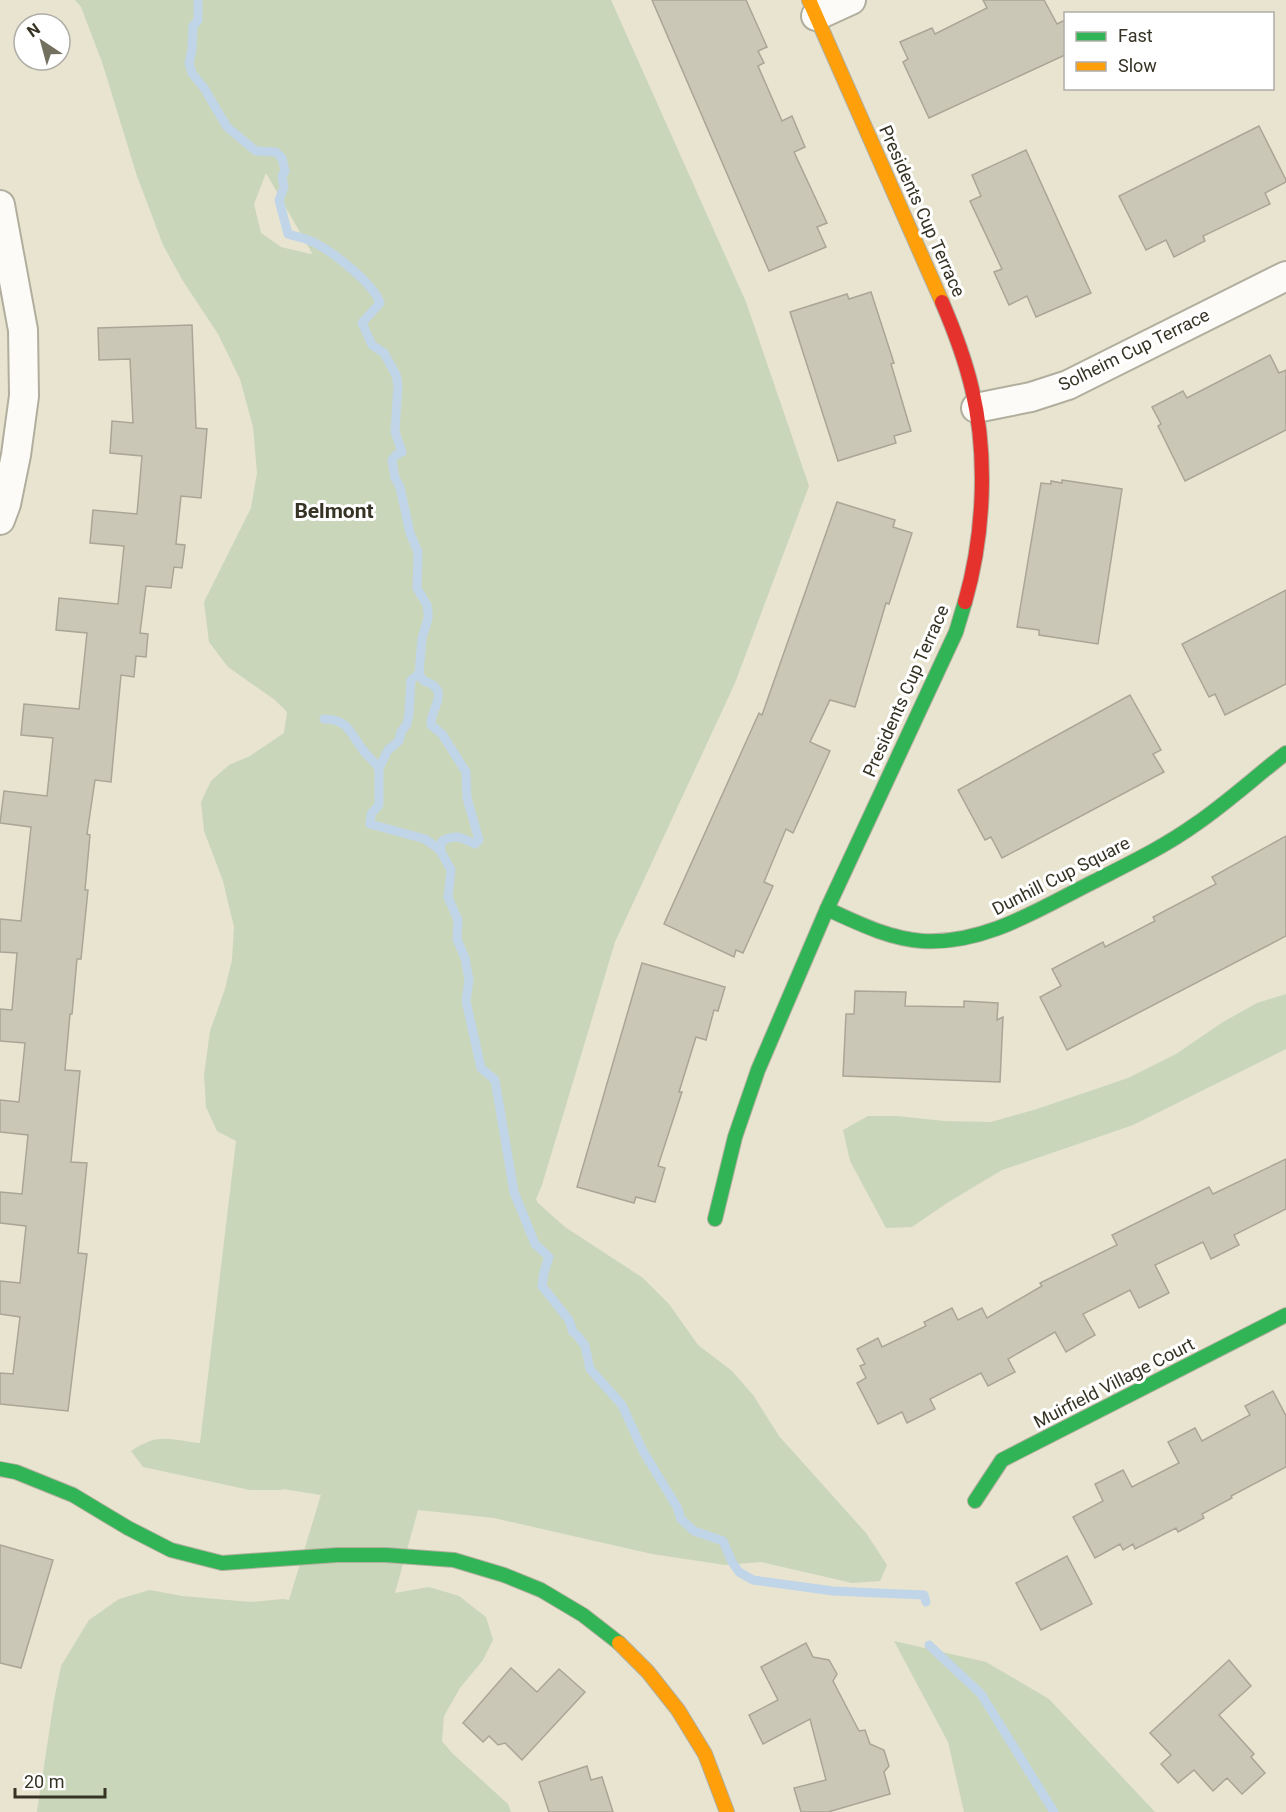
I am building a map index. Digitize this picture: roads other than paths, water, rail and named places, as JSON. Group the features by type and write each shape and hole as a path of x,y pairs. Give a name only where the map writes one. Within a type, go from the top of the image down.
{"street":[{"path":"812,8 851,0"},
{"name":"Presidents Cup Terrace","path":"715,1219 735,1137 758,1070 827,909 956,632 972,578 981,521 982,465 976,408 956,335 812,8"},
{"path":"0,205 23,330 24,396 16,455 6,504 0,519"},
{"name":"Solheim Cup Terrace","path":"976,408 1031,397 1068,385 1286,276"},
{"name":"Dunhill Cup Square","path":"827,909 892,936 926,942 956,940 991,933 1182,833 1228,801 1258,773 1286,753"},
{"name":"Muirfield Village Court","path":"975,1501 1002,1460 1286,1315"},
{"path":"0,1469 16,1472 73,1495 128,1528 171,1550 222,1563 336,1555 386,1555 454,1560 504,1575 541,1590 583,1616 622,1646 648,1672 678,1710 705,1754 727,1812"}],"waterway":[{"path":"198,0 198,20 193,26 189,63 192,73 204,88 227,127 256,151 276,152 282,158 285,171 282,176 284,187 279,200 288,234 312,241 342,261 362,278 380,303 362,323 372,345 384,353 396,375 398,385 395,432 402,452 392,460 410,533 418,552 417,588 427,605 428,612 422,638 419,674 424,681 433,685 437,690 438,701 431,725 442,734 466,772 467,798 479,840 475,844 462,838 451,838 442,841 440,850 451,870 448,897 458,920 457,939 465,958 469,980 466,1001 481,1068 495,1080 514,1192 535,1244 549,1257 542,1286 569,1320 573,1332 585,1346 590,1369 622,1405 643,1451 677,1507 681,1519 694,1531 723,1541 739,1572 753,1580 833,1591 924,1595 926,1602"},
{"path":"419,674 411,680 407,724 401,732 399,741 388,750 379,768 379,805 371,814 370,824 425,839 440,850"},
{"path":"324,719 338,721 348,728 379,768"},
{"path":"929,1645 981,1694 1054,1812"}],"district":[{"name":"Belmont","path":"334,511"}]}
